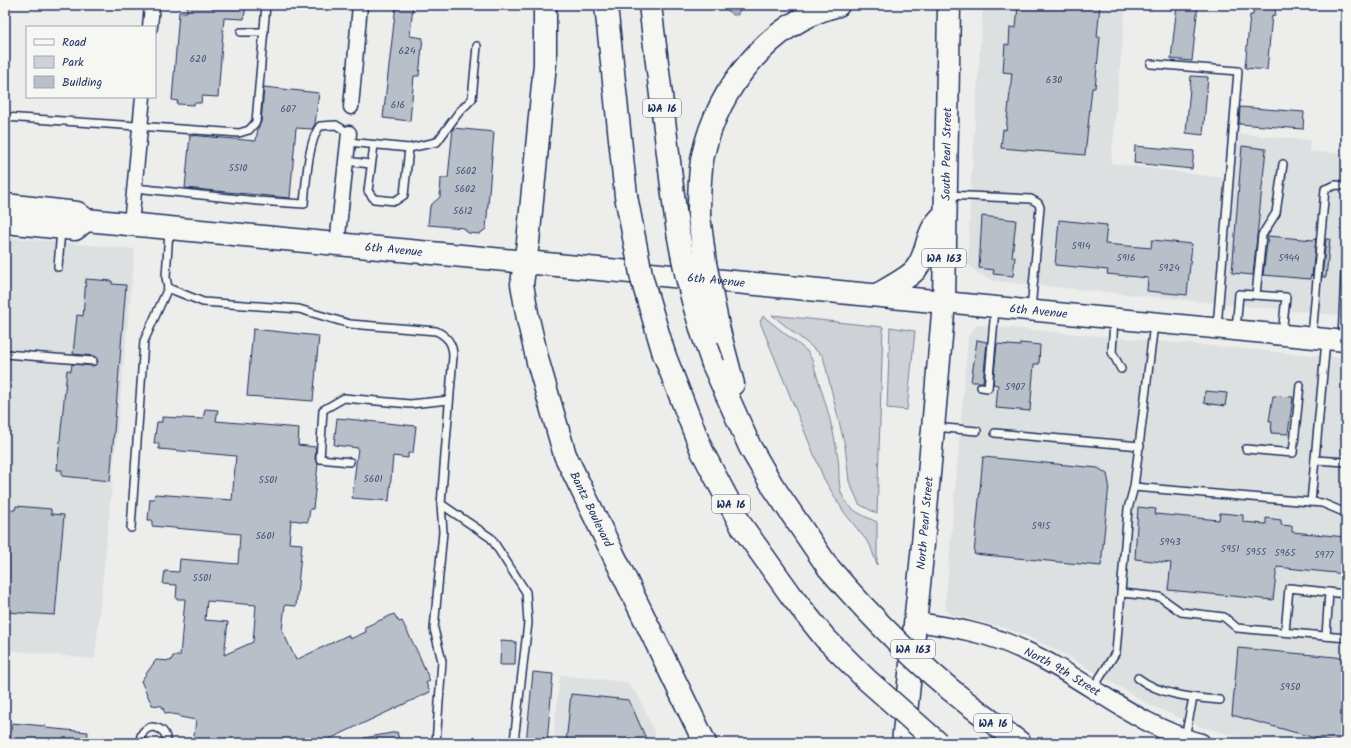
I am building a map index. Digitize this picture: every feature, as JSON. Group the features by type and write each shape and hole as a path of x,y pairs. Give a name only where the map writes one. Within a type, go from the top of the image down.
{"main road":[{"name":"Bantz Boulevard","path":"545,5 545,64 530,228 522,284 528,319 538,362 565,455 705,743"},
{"name":"WA 16","path":"606,5 626,196 642,279 664,354 702,451 741,524 794,598 826,638 866,679 938,743"},
{"name":"WA 16","path":"650,5 675,211 683,264 692,304 713,364 750,447 787,508 828,567 850,593 905,649 967,703 1020,743"},
{"path":"750,447 719,331 704,263 699,216 699,192 704,155 720,108 732,87 763,48 781,33 804,18 838,5"},
{"name":"South Pearl Street","path":"944,302 949,5"},
{"path":"877,295 916,270 924,256 929,234 945,204"},
{"name":"6th Avenue","path":"5,205 77,213 86,220 1331,339"},
{"path":"5,222 75,229 86,220"},
{"name":"North Pearl Street","path":"903,743 916,622 944,302"}],"street":[{"path":"150,26 152,5"},
{"path":"351,107 360,5"},
{"path":"131,224 143,98"},
{"path":"337,245 348,137"},
{"name":"North 9th Street","path":"916,622 964,629 1003,641 1037,656 1140,720 1193,741"}],"lane":[{"path":"5,117 141,125 239,133 249,130 256,122 266,5"},
{"path":"241,32 264,32"},
{"path":"135,188 258,201 304,204 315,133 320,126 336,125 348,137 374,145 409,148 437,142 472,99 477,46"},
{"path":"1151,64 1238,71 1227,329"},
{"path":"374,145 370,164 368,191 374,199 395,201 404,195 409,148"},
{"path":"346,161 370,164"},
{"path":"1256,295 1262,235 1276,213 1283,164"},
{"path":"1331,339 1318,276 1325,189 1336,184 1346,186"},
{"path":"945,204 1031,199 1038,203 1040,208 1031,310"},
{"path":"58,267 62,228"},
{"path":"131,528 144,341 168,288 166,277 169,228"},
{"path":"1311,502 1331,339 1346,248"},
{"path":"168,288 203,302 299,309 350,324 436,331 446,336 453,351 441,504 443,532 434,629 442,661 436,743"},
{"path":"1227,329 1240,294 1286,297 1282,335"},
{"path":"981,387 988,388 995,307"},
{"path":"1114,318 1112,352 1121,369"},
{"path":"1092,690 1116,652 1128,509 1134,487 1140,446 1154,322"},
{"path":"5,354 93,362"},
{"path":"1246,449 1293,453 1300,385"},
{"path":"350,462 320,460 323,410 344,398 410,404 449,400"},
{"path":"933,427 977,431"},
{"path":"995,433 1140,446"},
{"path":"1315,460 1346,462"},
{"path":"1134,487 1322,503 1346,513"},
{"path":"441,504 491,538 526,592 528,624 514,741"},
{"path":"1285,632 1289,588 1346,594"},
{"path":"1326,636 1329,592"},
{"path":"1122,593 1160,596 1181,612 1224,617 1237,628 1346,638"},
{"path":"1138,678 1149,687 1193,698 1220,700"},
{"path":"1193,698 1193,741"},
{"path":"141,743 143,731 152,727 162,730 165,734 166,743"}],"shaded area":[{"path":"983,5 1126,5 1111,163 1224,178 1227,133 1310,140 1309,151 1346,154 1346,316 994,281 979,274 968,264 971,181"},
{"path":"5,237 135,249 95,659 5,650"},
{"path":"976,325 1346,358 1346,743 1266,743 1204,728 1148,704 1069,657 1027,636 1005,628 949,614 945,607 968,337"},
{"path":"560,675 627,682 639,697 659,743 553,743"}],"green space":[{"path":"772,315 883,327 877,514 859,504 849,481 845,446 823,356"},
{"path":"763,316 807,351 812,360 833,433 838,458 839,483 843,497 853,509 877,522 877,565 870,545 844,512 824,479 760,322"},
{"path":"890,327 915,331 907,410 887,408"}],"water":[{"path":"730,5 741,5 738,15 732,15 727,10"}],"building":[{"path":"187,5 246,5 244,19 224,18 218,97 202,96 201,103 194,103 194,105 177,104 178,101 172,100 179,12 187,12"},
{"path":"396,5 413,5 410,36 423,38 419,76 414,76 410,121 383,118"},
{"path":"1018,5 1100,5 1097,37 1100,37 1095,88 1092,88 1085,155 1001,148 1003,129 1006,130 1012,73 1003,72 1005,44 1009,45 1010,27 1016,28"},
{"path":"1177,5 1198,5 1192,61 1171,59"},
{"path":"1254,5 1276,5 1275,16 1272,15 1267,70 1245,68 1250,15 1253,15"},
{"path":"1191,76 1208,77 1203,135 1186,133"},
{"path":"264,87 319,93 315,124 312,129 296,128 290,198 185,188 190,135 256,141 258,128 261,122"},
{"path":"1240,107 1304,112 1303,129 1239,124"},
{"path":"453,128 494,132 486,229 479,234 468,233 464,228 428,225 430,206 440,197 441,178 448,178"},
{"path":"1135,146 1194,151 1192,169 1134,163"},
{"path":"1242,146 1266,149 1253,275 1232,273"},
{"path":"982,216 1016,220 1012,257 1015,257 1013,276 993,274 994,270 979,268"},
{"path":"1059,220 1107,225 1105,244 1151,248 1152,240 1192,244 1187,295 1147,291 1148,278 1107,274 1108,270 1055,265"},
{"path":"1268,236 1314,240 1316,238 1312,276 1311,275 1310,279 1263,275"},
{"path":"1326,239 1330,239 1326,277 1322,277"},
{"path":"86,279 112,281 112,284 126,285 110,481 62,476 62,470 57,470 67,370 71,371 72,364 93,366 98,362 94,356 73,354 77,315 83,316"},
{"path":"253,329 319,336 313,401 247,396"},
{"path":"977,340 987,342 983,382 971,382"},
{"path":"1020,343 1040,345 1039,364 1034,364 1030,411 996,408 998,385 993,384 997,344 1020,346"},
{"path":"1205,391 1227,393 1225,406 1204,403"},
{"path":"1273,396 1293,397 1288,434 1271,433 1272,421 1269,421"},
{"path":"205,409 218,410 216,421 299,428 298,445 316,447 315,459 318,464 313,509 310,509 308,522 291,520 289,543 302,544 296,606 285,605 282,630 296,660 348,635 350,639 366,632 365,627 394,614 399,622 402,621 419,655 430,681 426,683 430,692 321,743 193,743 196,720 165,713 162,706 152,705 141,681 156,660 171,661 173,656 180,656 185,599 176,599 177,585 163,584 165,571 179,572 180,559 238,564 240,534 152,526 152,520 148,520 150,499 154,499 155,494 232,500 236,456 159,449 159,443 154,443 157,422 162,422 162,417 203,419","holes":["207,601 256,605 253,642 224,655 228,622 205,620"]},
{"path":"337,418 416,426 413,453 408,453 408,458 393,456 389,501 352,498 358,448 334,445"},
{"path":"983,457 1098,468 1107,474 1109,484 1101,566 974,554"},
{"path":"16,506 51,509 51,514 64,515 55,615 5,612 5,510 15,510"},
{"path":"1138,507 1156,509 1155,514 1219,520 1220,513 1243,515 1243,522 1266,524 1266,518 1281,520 1281,525 1292,526 1292,532 1346,537 1346,574 1277,567 1273,600 1168,590 1171,563 1135,559"},
{"path":"501,641 516,642 515,665 500,665"},
{"path":"1238,648 1346,658 1346,743 1333,743 1232,715"},
{"path":"533,672 553,674 547,743 526,743"},
{"path":"571,694 629,700 648,743 566,743"},
{"path":"12,723 88,732 87,743 10,743"},
{"path":"397,732 400,743 365,743 364,738"}]}
